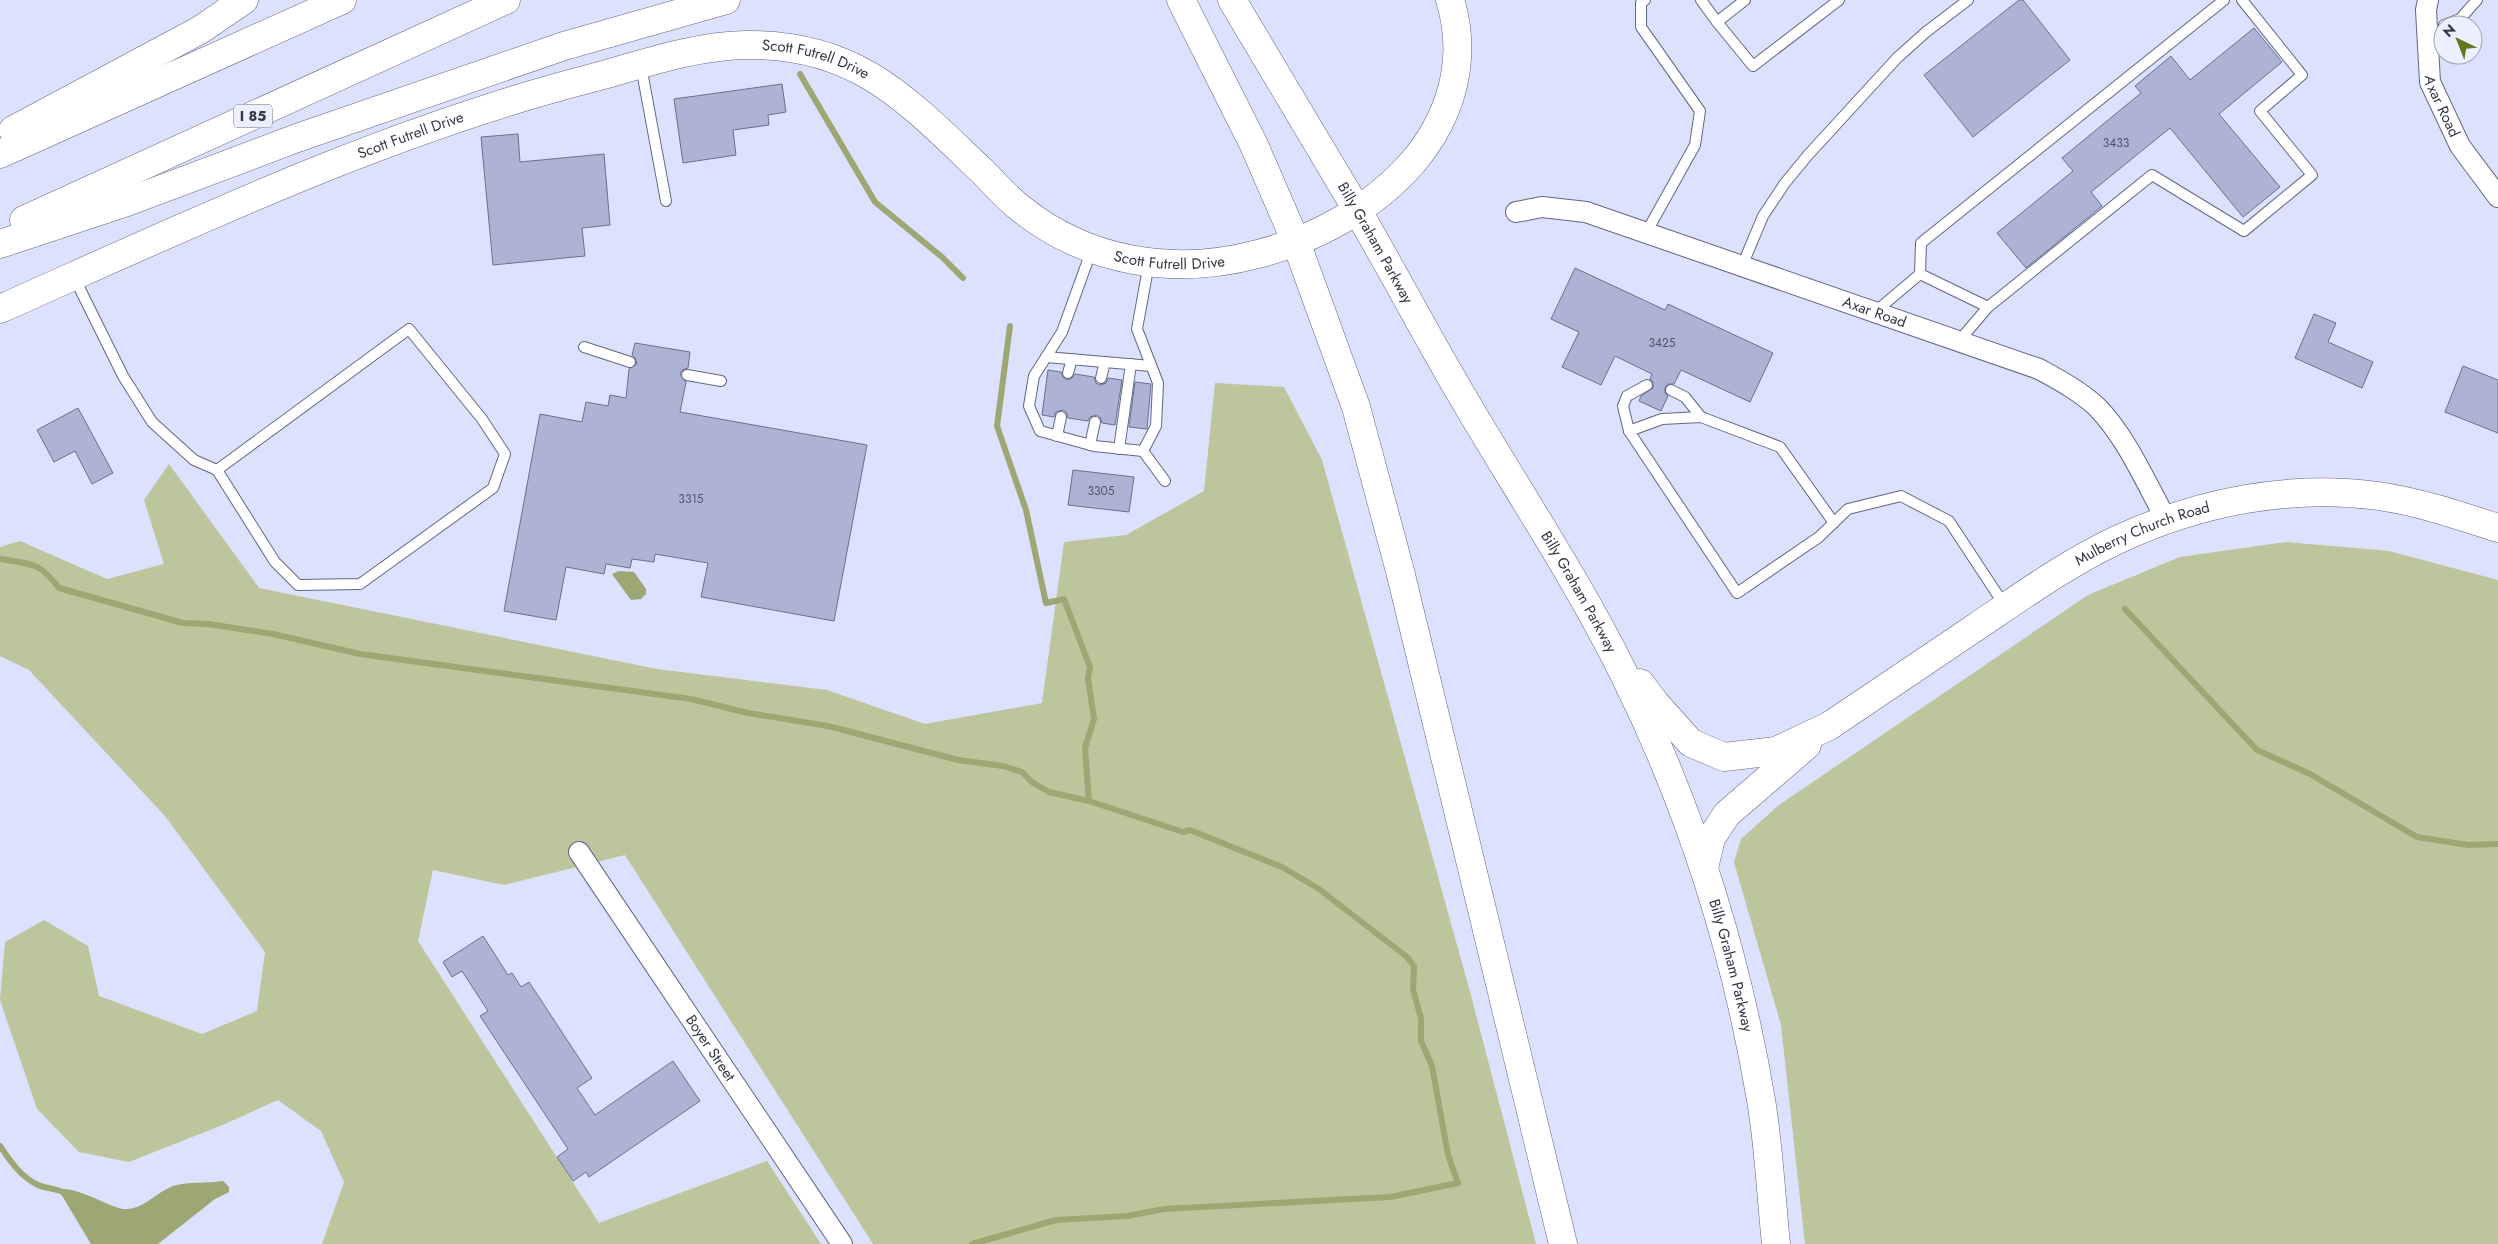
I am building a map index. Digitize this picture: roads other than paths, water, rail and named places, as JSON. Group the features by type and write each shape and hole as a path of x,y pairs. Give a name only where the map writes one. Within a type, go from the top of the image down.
{"main road":[{"path":"0,137 200,30 244,0"},
{"path":"0,154 342,0"},
{"name":"I 85","path":"0,231 506,0"},
{"path":"0,244 127,202 297,138 564,46 726,0"},
{"path":"1161,0 1199,34"},
{"path":"1181,0 1254,145 1296,242 1322,310 1372,461 1563,1244"},
{"name":"Billy Graham Parkway","path":"1232,0 1357,210 1448,372 1563,561 1625,675 1665,764 1704,868 1723,928 1746,1024 1767,1146 1776,1244"},
{"name":"Scott Futrell Drive","path":"0,309 252,196 403,137 552,88 686,53 746,45 785,47 823,55 850,64 883,82 913,105 1021,209 1060,233 1092,248 1120,258 1175,266 1212,264 1242,258 1296,242 1357,210 1401,176 1425,148 1441,123 1452,94 1457,63 1457,32 1450,0"},
{"name":"Mulberry Church Road","path":"1829,726 2006,607 2116,540 2166,519 2201,508 2251,498 2326,492 2378,496 2428,506 2498,528"},
{"path":"1597,621 1656,704 1691,743 1724,757 1776,751 1829,726"},
{"path":"1704,868 1711,838 1727,814 1829,726"}],"street":[{"name":"Axar Road","path":"2428,0 2434,15"},
{"name":"Axar Road","path":"2433,61 2430,82 2460,146 2498,197"},
{"name":"Axar Road","path":"1516,212 1542,207 1586,212 2039,368 2069,385 2096,407 2110,422 2126,446 2166,519"},
{"name":"Boyer Street","path":"579,852 842,1244"}],"lane":[{"path":"1645,0 1641,3 1641,26 1700,112 1696,145 1646,233"},
{"path":"1700,0 1753,66 1839,0"},
{"path":"1718,22 1745,0"},
{"path":"1742,266 1763,216 1785,183 1808,155 1897,58 1926,32 1968,0"},
{"path":"1875,312 1920,274 1921,243 2224,0"},
{"path":"1959,341 1988,307 2152,175 2244,231 2312,175 2260,111 2302,75 2242,0"},
{"path":"2463,15 2476,0"},
{"path":"640,65 666,201"},
{"path":"1092,248 1062,332 1034,376 1029,406 1040,431 1090,445 1143,451 1165,481"},
{"path":"1143,451 1156,426 1158,383 1137,328 1149,263"},
{"path":"1920,274 1988,307"},
{"path":"74,276 123,376 152,422 194,460 217,470 275,562 298,585 360,584 493,488 505,454 482,419 409,329 217,470"},
{"path":"584,347 630,362"},
{"path":"1046,357 1151,366"},
{"path":"1068,373 1072,359"},
{"path":"1101,378 1104,362"},
{"path":"1119,449 1131,364"},
{"path":"687,376 721,381"},
{"path":"1647,385 1627,396 1623,406 1630,431 1737,593 1819,537 1848,509 1901,496 1949,521 2006,607"},
{"path":"1672,390 1685,397 1701,418"},
{"path":"1057,436 1061,417"},
{"path":"1630,431 1662,419 1701,418 1780,447 1834,523"},
{"path":"1090,445 1095,422"}],"waterway":[{"path":"800,74 875,202 942,257 963,278"},
{"path":"1010,326 997,426 1026,510 1046,603 1064,599 1090,667 1088,678 1094,719 1085,748 1089,801"},
{"path":"0,559 34,566 46,573 59,588 183,623 208,624 273,634 360,654 691,699 748,713 828,726 958,760 1003,766 1022,772 1032,782 1049,792 1089,801 1183,832 1190,830 1282,867 1319,889 1407,957 1414,966 1413,990 1421,1018 1421,1041 1432,1066 1448,1155 1458,1183 1390,1197 1164,1209 1127,1216 1056,1220 972,1244"},
{"path":"2125,609 2257,750 2310,774 2417,837 2468,845 2498,844"},
{"path":"0,1146 26,1178 38,1185 65,1193"}]}
